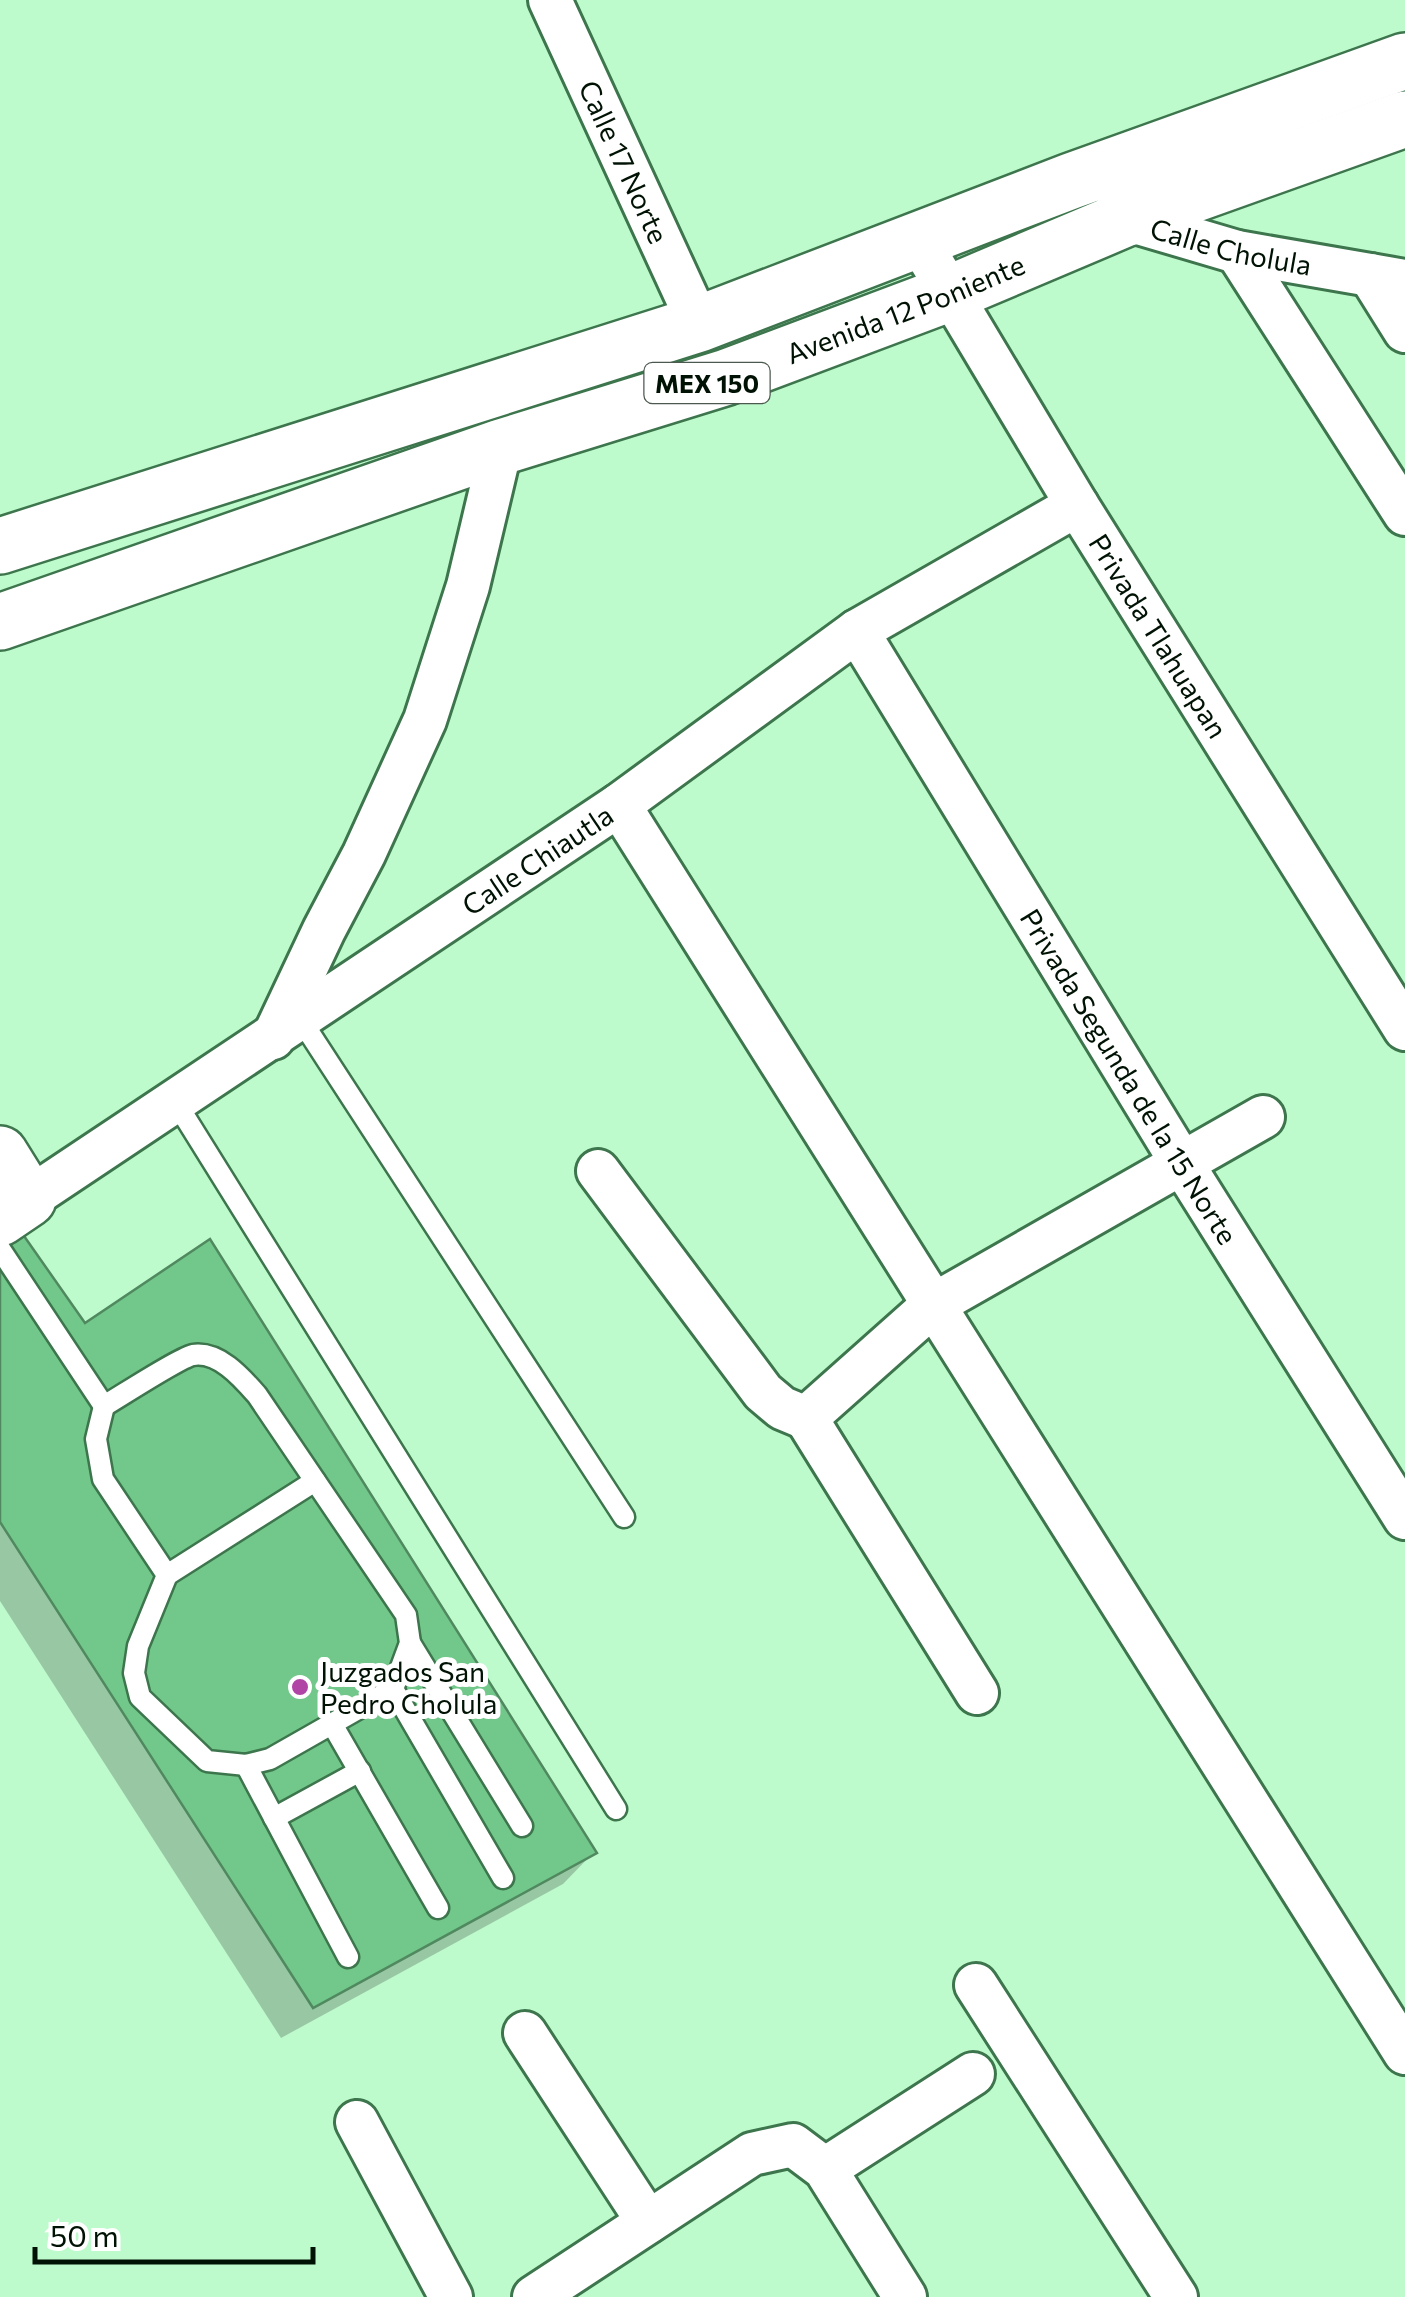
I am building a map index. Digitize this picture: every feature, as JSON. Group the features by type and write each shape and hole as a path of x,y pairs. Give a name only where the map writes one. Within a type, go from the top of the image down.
{"main road":[{"name":"Avenida 12 Poniente","path":"0,546 699,324 1071,181 1405,61"},
{"name":"Avenida 12 Poniente","path":"0,622 501,447 728,377 948,294 1125,219 1405,119"},
{"path":"0,1154 14,1209"}],"street":[{"name":"Calle 17 Norte","path":"550,0 699,324"},
{"name":"Calle Cholula","path":"1071,181 1125,219 1238,252 1388,278"},
{"name":"Privada Tlahuapan","path":"919,241 1077,505 1405,1029"},
{"path":"1238,252 1405,514"},
{"path":"1388,278 1405,331"},
{"path":"287,1029 324,930 364,854 425,720 468,586 501,447"},
{"name":"Calle Chiautla","path":"14,1209 619,805 858,632 1077,505"},
{"name":"Privada Segunda de la 15 Norte","path":"858,632 1183,1165 1405,1518"},
{"path":"619,805 1405,2053"},
{"path":"806,1418 934,1305 1263,1117"},
{"path":"598,1170 763,1392 782,1408 806,1418 977,1693"},
{"path":"976,1985 1176,2297"},
{"path":"526,2033 648,2222"},
{"path":"534,2297 752,2154 809,2157 973,2074"},
{"path":"357,2122 451,2297"},
{"path":"809,2157 905,2297"}],"lane":[{"path":"287,1029 624,1517"},
{"path":"174,1102 616,1809"},
{"path":"0,1250 104,1406"},
{"path":"167,1575 103,1479 96,1439 104,1406 192,1356 214,1358 238,1374 256,1395 406,1615 410,1643 522,1826"},
{"path":"315,1481 167,1575 138,1646 134,1673 140,1698 207,1761 246,1765 270,1759 393,1689 410,1643"},
{"path":"393,1689 503,1878"},
{"path":"332,1724 438,1908"},
{"path":"246,1765 348,1957"},
{"path":"274,1818 360,1771"}],"building":[{"name":"Juzgados San Pedro Cholula","path":"17,1226 85,1323 210,1239 597,1853 313,2008 0,1522 0,1237"}],"place":[{"name":"Juzgados San Pedro Cholula","path":"300,1687"}]}
